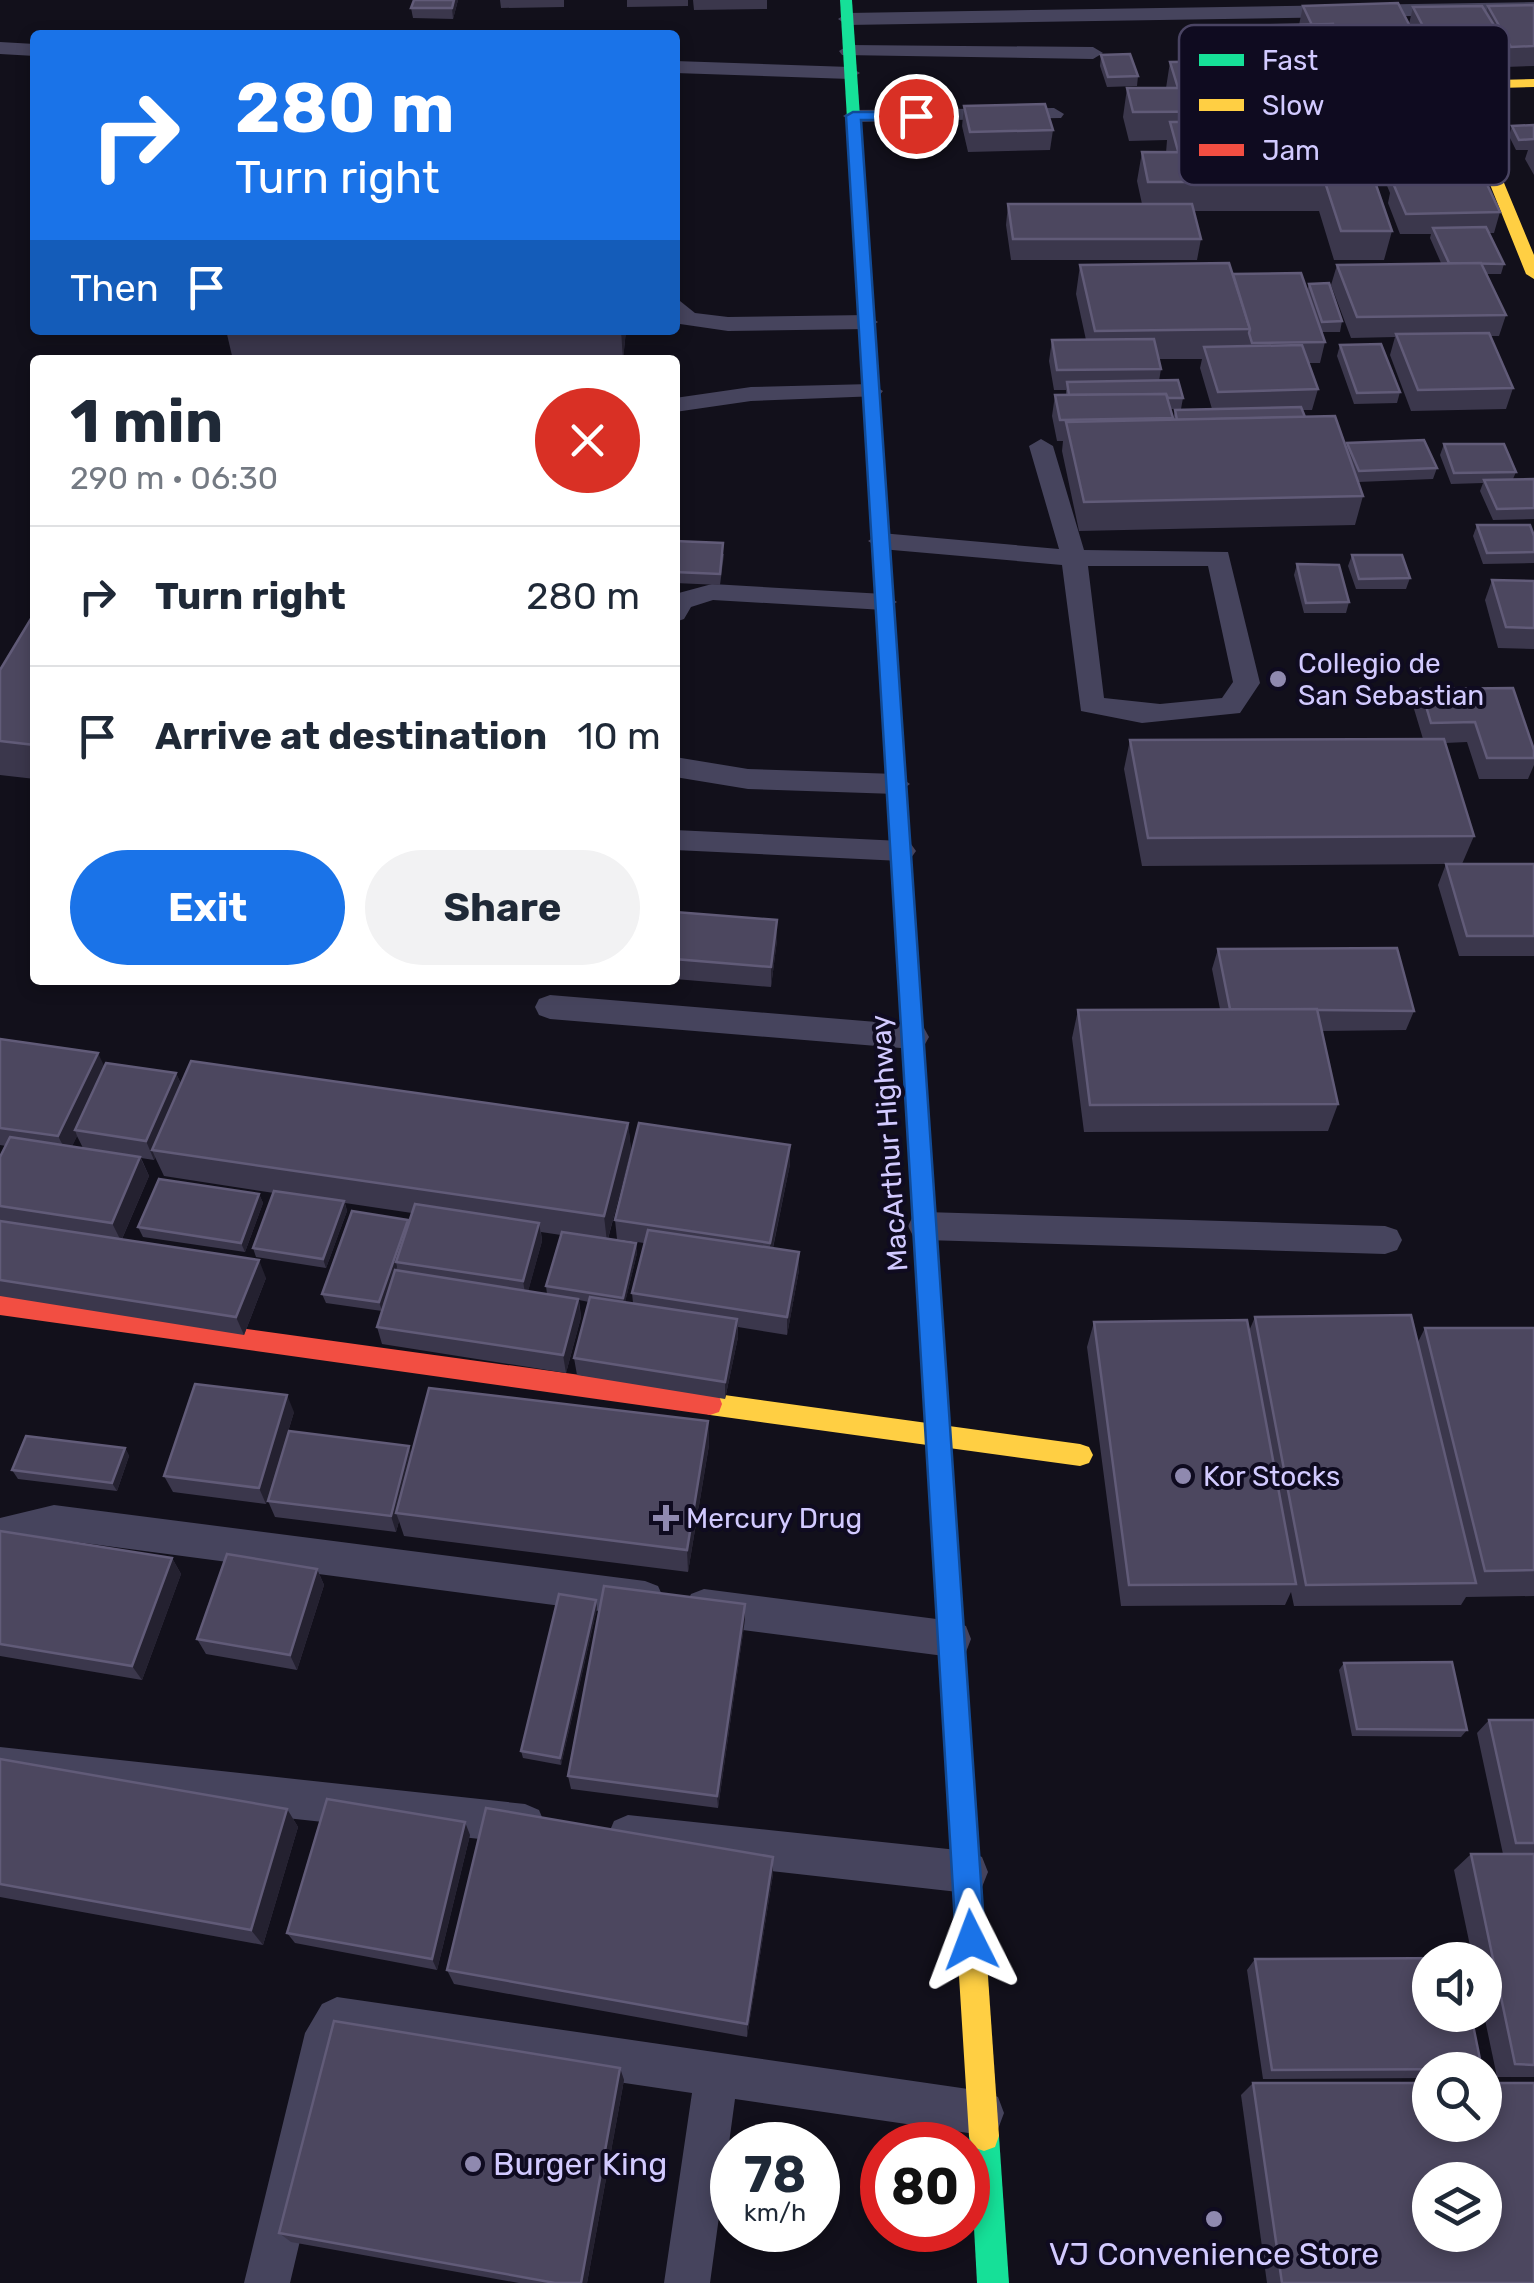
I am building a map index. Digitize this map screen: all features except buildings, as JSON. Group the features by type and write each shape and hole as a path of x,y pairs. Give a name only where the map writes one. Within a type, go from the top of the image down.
{"main road":[{"name":"MacArthur Highway","path":"846,9 992,2283"},
{"path":"1509,83 1534,82"},
{"path":"1498,185 1534,274"},
{"path":"0,1305 1080,1455"}],"lane":[{"path":"846,9 1534,8"},
{"path":"0,48 30,50"},
{"path":"680,66 1093,53"},
{"path":"853,116 1054,114"},
{"path":"680,310 688,319 728,324 867,322"},
{"path":"680,405 751,394 871,392"},
{"path":"880,541 1074,558 1219,558 1247,683 1242,696 1230,706 1186,713 1118,710 1091,704 1074,558 1041,446"},
{"path":"680,603 712,592 884,602"},
{"path":"680,768 748,779 896,784"},
{"path":"680,840 901,851"},
{"path":"550,1006 912,1037"},
{"path":"925,1226 1385,1240"},
{"path":"2,1534 54,1522 952,1639"},
{"path":"0,1767 966,1872"},
{"path":"267,2283 327,2033 337,2020 982,2113"},
{"path":"688,2283 717,2073"}],"traffic: fast":[{"path":"846,0 897,799"},
{"path":"990,2234 993,2283"}],"traffic: slow":[{"path":"1509,84 1534,83"},
{"path":"1498,185 1534,274"},
{"path":"710,1404 1080,1455"},
{"path":"944,1527 983,2122"}],"traffic: jam":[{"path":"897,799 944,1527"},
{"path":"0,1305 710,1404"}],"place":[{"name":"Collegio de San Sebastian","path":"1278,679"},
{"name":"Kor Stocks","path":"1183,1476"},
{"name":"Mercury Drug","path":"666,1518"},
{"name":"Burger King","path":"473,2164"},
{"name":"VJ Convenience Store","path":"1214,2219"}],"route":[{"path":"916,116 853,116 971,1940"}]}
